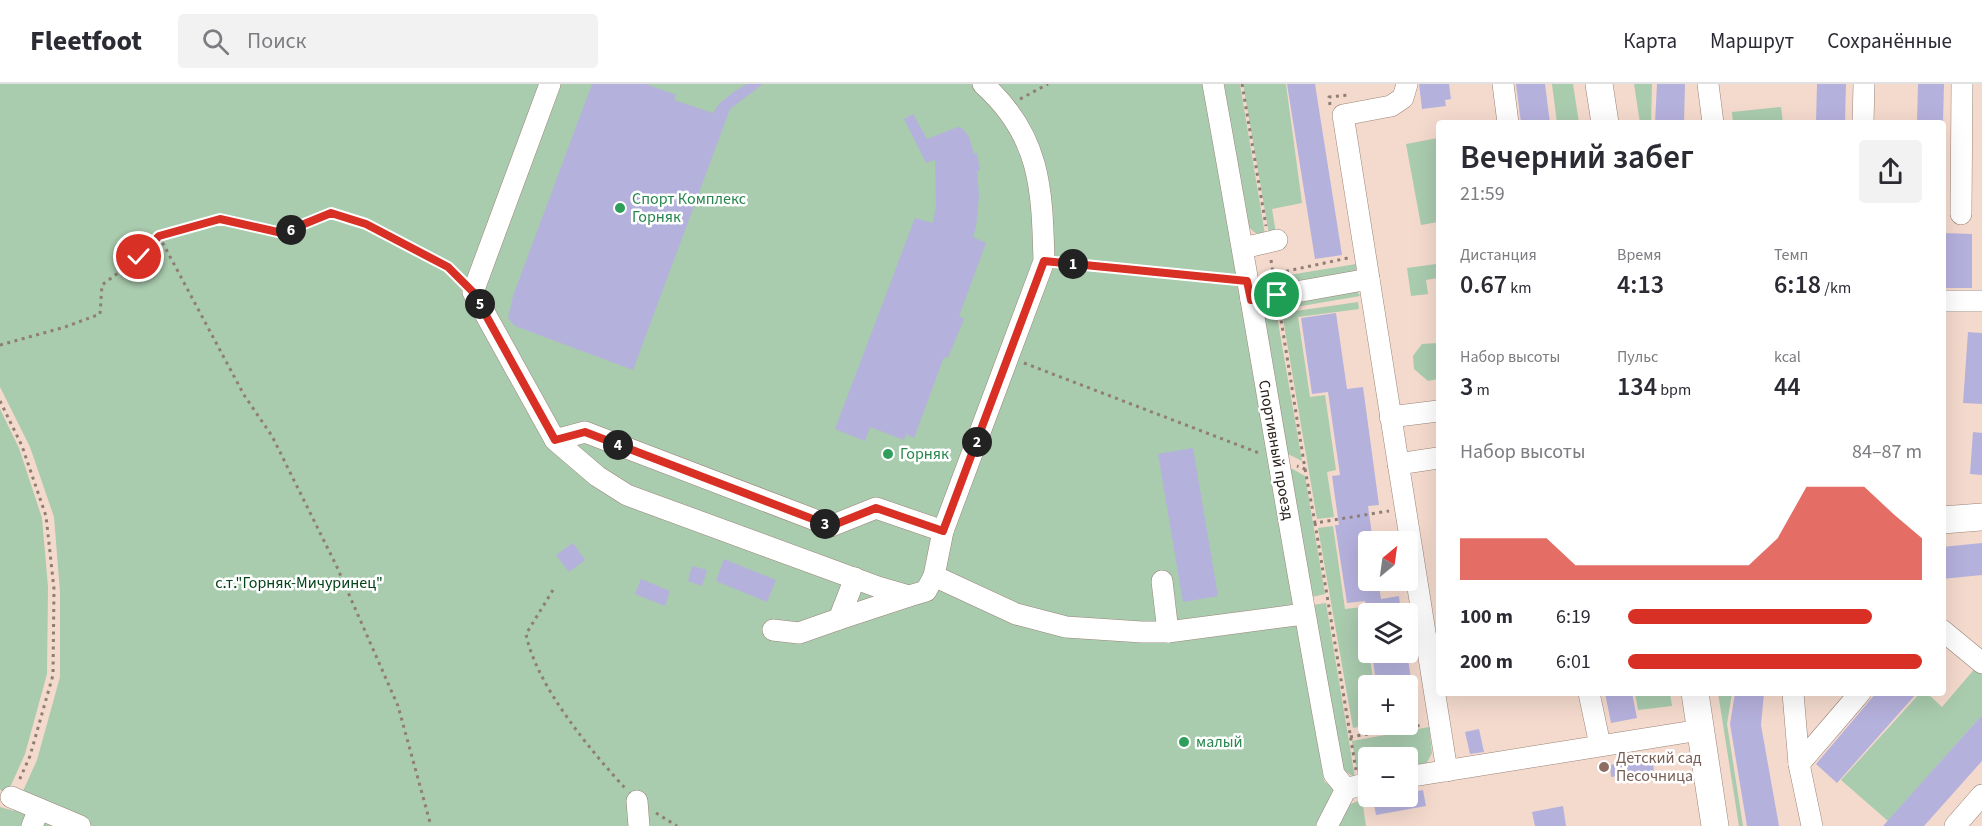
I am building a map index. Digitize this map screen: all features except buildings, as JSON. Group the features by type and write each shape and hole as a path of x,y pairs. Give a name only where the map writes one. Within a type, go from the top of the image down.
{"main road":[{"path":"1599,84 1605,120"},
{"path":"1946,520 1982,517"},
{"path":"1695,696 1715,826"}],"street":[{"path":"550,84 473,292 555,440 597,476 627,495 909,596"},
{"path":"772,630 799,633 926,591 934,576 943,531 1044,261 1042,216 1035,161 1019,127 1006,107 983,84"},
{"name":"Спортивный проезд","path":"1214,84 1277,459 1334,774 1358,785"},
{"path":"1407,84 1403,98 1391,106 1343,116 1447,771"},
{"path":"1503,84 1508,120"},
{"path":"1708,84 1713,120"},
{"path":"1863,120 1864,84"},
{"path":"1961,214 1962,84"},
{"path":"1243,248 1273,241"},
{"path":"1249,290 1277,295 1369,279"},
{"path":"1946,301 1982,301"},
{"path":"1390,417 1436,411"},
{"path":"555,440 585,432 831,526 876,508 943,531"},
{"path":"1398,464 1436,458"},
{"path":"934,576 1016,614 1066,627 1142,633 1168,632 1304,614"},
{"path":"839,619 855,578"},
{"path":"1162,581 1168,632"},
{"path":"1946,633 1982,663"},
{"path":"1590,696 1600,746"},
{"path":"1794,696 1799,764 1812,826"},
{"path":"1799,764 1857,696"},
{"path":"1418,775 1700,730"},
{"path":"1327,826 1358,785"},
{"path":"1955,826 1982,795"},
{"path":"11,798 36,818 80,826"},
{"path":"637,801 639,826"}],"path":[{"path":"1006,107 1048,84"},
{"path":"1242,84 1273,241 1273,273 1358,785"},
{"path":"0,345 65,327 100,314 102,285 139,257 159,236 220,219 282,233 331,213 366,224 448,267 473,292"},
{"path":"159,236 244,395 272,436 336,565 398,706 431,826"},
{"path":"1044,261 1249,290 1273,273 1365,255"},
{"path":"1009,357 1305,469"},
{"path":"0,401 22,446 46,516 54,589 53,675 30,756 11,798"},
{"path":"1315,523 1396,510"},
{"path":"554,590 526,634 530,653 566,715 606,768 637,801 677,826"},
{"path":"1350,737 1439,723"}],"green space":[{"name":"с.т.\"Горняк-Мичуринец\"","path":"0,84 1206,84 1324,781 1338,792 1320,826 0,826 0,807 14,811 37,760 60,677 60,592 54,517 30,447 0,387"},
{"path":"1224,84 1240,84 1265,234 1253,231 1246,221"},
{"path":"1243,84 1286,84 1302,203 1272,209 1276,233 1269,234"},
{"path":"1552,84 1573,84 1579,120 1557,120"},
{"path":"1634,84 1652,84 1651,120 1640,120"},
{"path":"1781,107 1783,120 1733,120 1732,112"},
{"path":"1436,138 1436,222 1421,225 1406,144"},
{"path":"1356,264 1357,268 1353,273 1279,288 1277,277"},
{"path":"1436,264 1436,278 1426,280 1428,294 1411,296 1407,268"},
{"path":"1356,288 1360,296 1284,309 1282,298"},
{"path":"1358,302 1359,309 1298,317 1310,397 1325,395 1336,470 1327,472 1334,517 1317,519 1282,313"},
{"path":"1277,316 1302,461 1288,454 1263,317"},
{"path":"1436,343 1436,379 1428,381 1414,369 1413,356 1422,344"},
{"path":"0,409 19,448 42,518 48,587 47,674 25,754 8,792 0,790"},
{"path":"1289,467 1305,476 1325,594 1312,597"},
{"path":"1333,526 1345,609 1358,607 1358,663 1371,663 1373,675 1358,675 1358,727 1353,728 1318,528"},
{"path":"1326,603 1355,778 1341,768 1312,605"},
{"path":"1977,666 1982,671 1982,715 1888,821 1841,780 1917,696 1930,696 1942,707"},
{"path":"1636,696 1670,696 1672,706 1638,710"},
{"path":"1718,696 1732,696 1727,724 1743,826 1739,826"},
{"path":"1429,727 1432,753 1425,766 1418,767 1418,747 1358,747 1358,776 1352,741 1385,735 1418,735 1418,729"},
{"path":"1358,801 1358,807 1363,807 1366,826 1335,826 1342,808"}],"place":[{"name":"Спорт Комплекс Горняк","path":"620,208"},
{"name":"Горняк","path":"888,454"},
{"name":"малый","path":"1184,742"},
{"name":"Детский сад Песочница","path":"1604,767"}],"route":[{"path":"139,257 159,236 220,219 282,233 331,213 366,224 448,267 473,292 555,440 585,432 831,526 876,508 943,531 1044,261 1247,281 1251,300 1277,295"}]}
